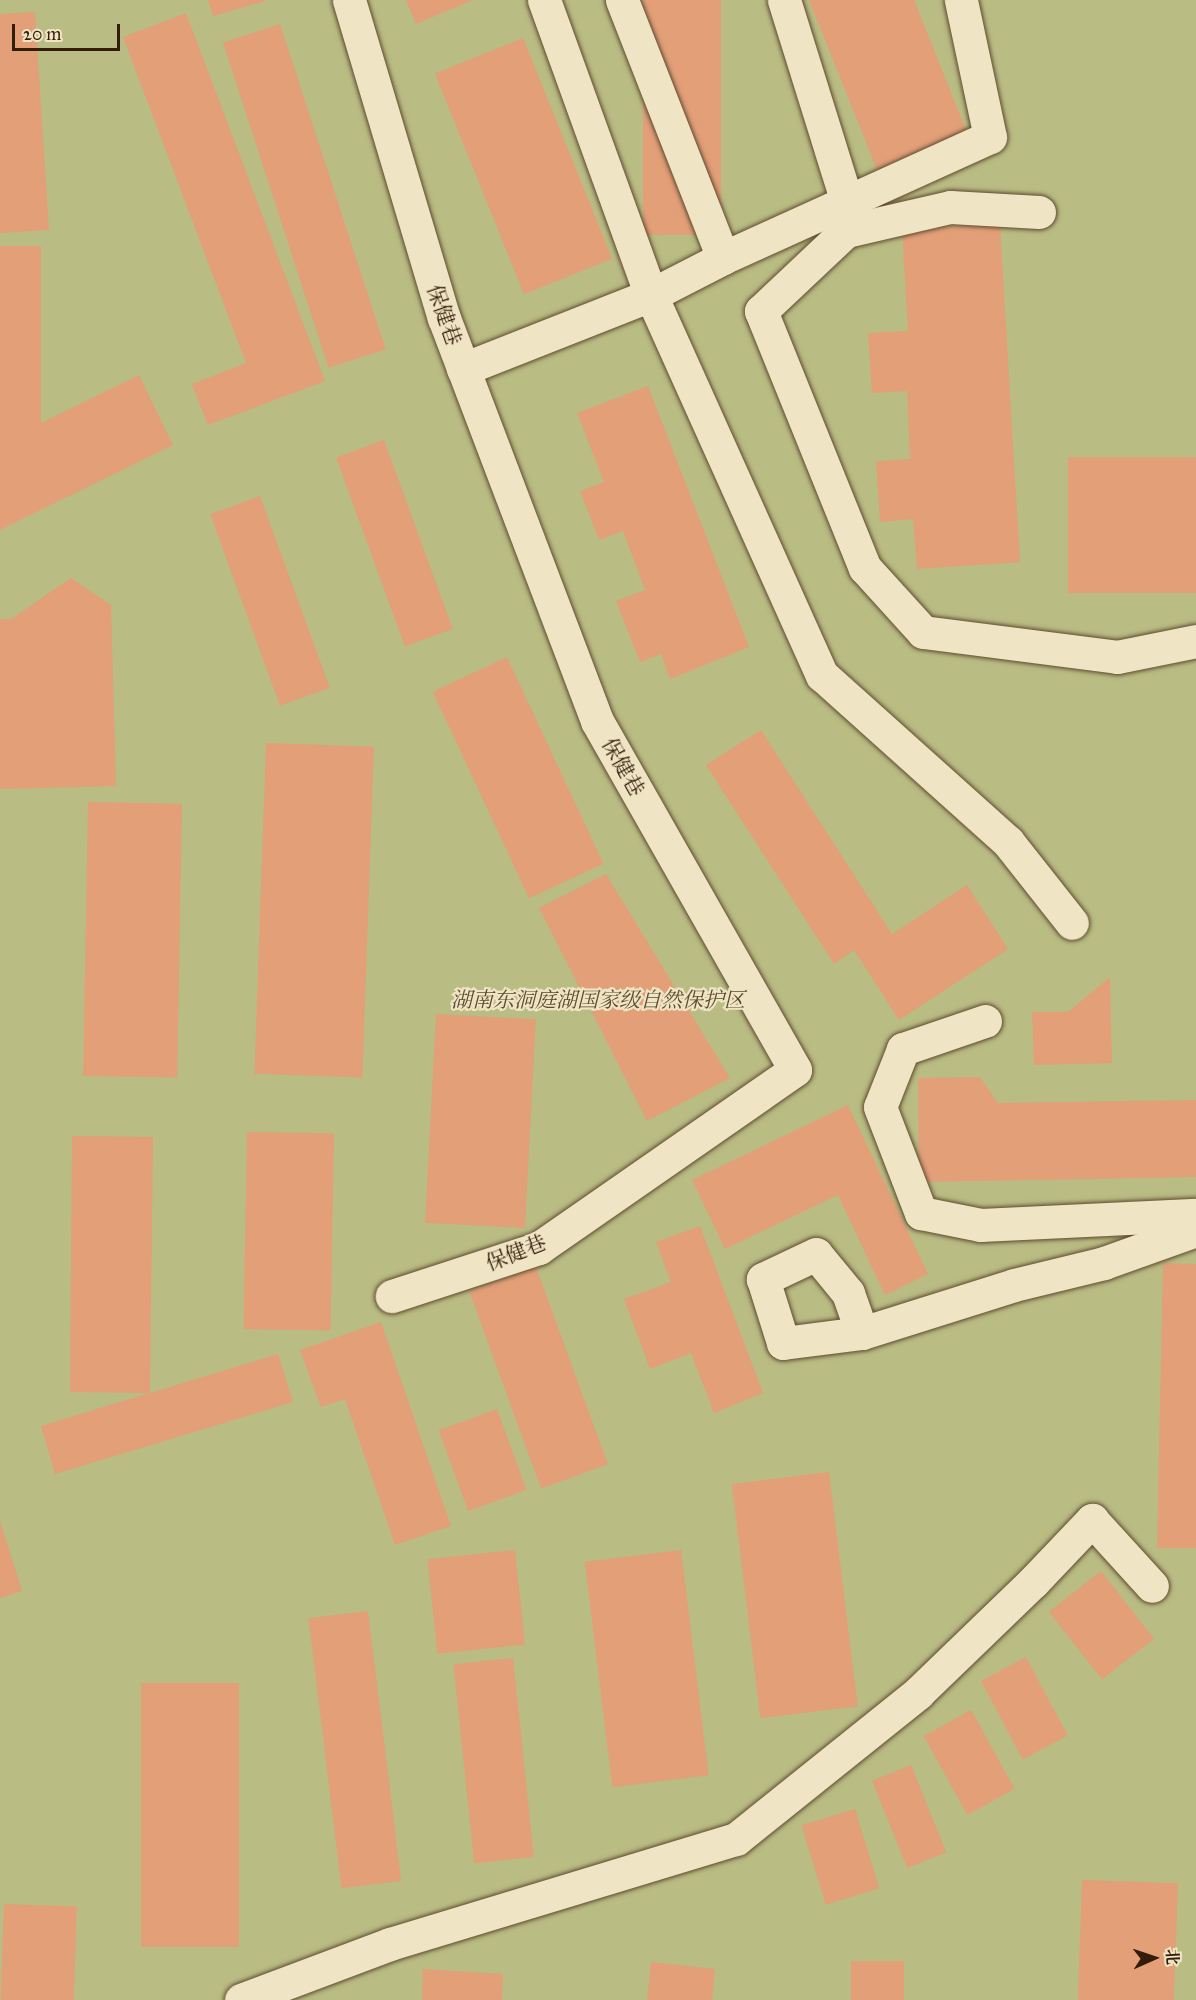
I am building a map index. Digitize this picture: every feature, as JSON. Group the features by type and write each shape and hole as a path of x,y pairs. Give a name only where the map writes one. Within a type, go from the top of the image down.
{"street":[{"name":"保健巷","path":"349,0 444,318 597,721 795,1070 539,1248 392,1296"},
{"path":"544,0 651,295 822,675 1008,842 1072,923"},
{"path":"622,0 723,258"},
{"path":"784,0 847,202"},
{"path":"463,369 651,295 723,258 990,137 961,0"},
{"path":"1039,212 950,207 846,231 761,311 865,568 923,632 1117,657 1196,641"},
{"path":"985,1021 903,1049 880,1107 921,1214 981,1225 1196,1215"},
{"path":"862,1333 1014,1285 1104,1263 1196,1230"},
{"path":"241,2000 390,1944 736,1839 918,1693 1033,1582 1092,1520 1152,1586"}],"green space":[{"name":"湖南东洞庭湖国家级自然保护区","path":"0,0 1196,0 1196,2000 0,2000"}],"building":[{"path":"208,0 265,0 265,1 213,16"},
{"path":"406,0 473,0 416,24"},
{"path":"643,0 721,0 721,235 643,235"},
{"path":"809,0 914,0 968,135 878,172"},
{"path":"35,12 49,230 0,233 0,14"},
{"path":"186,13 325,381 208,425 192,384 246,363 123,37"},
{"path":"280,24 386,349 329,368 223,43"},
{"path":"523,38 612,259 524,294 435,74"},
{"path":"1000,224 1020,562 917,569 913,519 880,522 876,461 910,459 907,391 872,393 868,333 908,331 902,229"},
{"path":"0,246 41,246 41,423 139,375 173,445 0,530"},
{"path":"648,386 749,647 670,679 661,654 640,662 616,601 645,590 623,531 599,540 580,491 604,482 577,413"},
{"path":"384,440 453,629 405,646 336,457"},
{"path":"1068,457 1196,457 1196,593 1068,593"},
{"path":"260,496 330,688 280,706 210,514"},
{"path":"71,578 111,605 116,786 0,789 0,619 11,619"},
{"path":"507,657 603,864 529,898 433,692"},
{"path":"761,730 892,934 967,885 1008,949 899,1020 854,950 834,964 706,765"},
{"path":"266,743 374,747 362,1078 254,1074"},
{"path":"88,802 182,804 177,1078 83,1076"},
{"path":"606,874 730,1078 647,1121 539,908"},
{"path":"1110,977 1112,1063 1034,1065 1032,1012 1068,1012"},
{"path":"436,1014 536,1019 525,1228 425,1223"},
{"path":"980,1077 998,1103 1196,1100 1196,1177 919,1182 918,1078"},
{"path":"848,1105 928,1274 885,1295 838,1195 725,1249 692,1180"},
{"path":"247,1132 334,1134 331,1330 244,1329"},
{"path":"72,1136 153,1137 150,1393 278,1354 293,1402 55,1474 41,1426 149,1393 70,1392"},
{"path":"700,1226 763,1393 714,1413 691,1353 650,1369 624,1299 671,1282 656,1242"},
{"path":"1163,1263 1196,1264 1196,1548 1157,1548"},
{"path":"536,1267 608,1464 541,1489 469,1291"},
{"path":"381,1322 451,1526 395,1545 345,1399 321,1407 300,1350"},
{"path":"497,1409 526,1490 468,1511 439,1430"},
{"path":"829,1472 858,1706 760,1718 732,1484"},
{"path":"0,1521 22,1591 0,1598"},
{"path":"515,1550 525,1644 437,1654 427,1559"},
{"path":"681,1550 709,1775 612,1787 585,1562"},
{"path":"1101,1571 1154,1639 1102,1679 1049,1612"},
{"path":"368,1611 401,1881 342,1888 308,1618"},
{"path":"1026,1657 1068,1736 1023,1760 981,1681"},
{"path":"513,1658 534,1857 474,1863 453,1664"},
{"path":"141,1683 239,1683 239,1947 141,1947"},
{"path":"971,1710 1015,1789 967,1815 924,1736"},
{"path":"911,1765 946,1852 907,1868 872,1781"},
{"path":"855,1809 879,1888 826,1905 801,1825"},
{"path":"1082,1880 1178,1883 1174,2000 1078,2000"},
{"path":"4,1904 77,1907 74,2000 1,2000"},
{"path":"851,1961 904,1961 904,2000 851,2000"},
{"path":"651,1962 715,1969 712,2000 647,2000"},
{"path":"423,1969 503,1974 502,2000 422,2000"}]}
